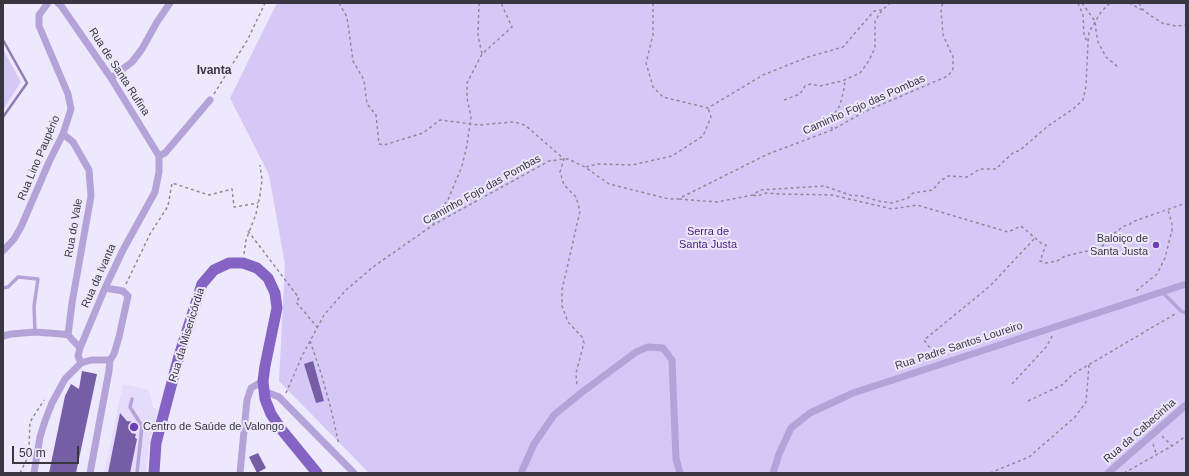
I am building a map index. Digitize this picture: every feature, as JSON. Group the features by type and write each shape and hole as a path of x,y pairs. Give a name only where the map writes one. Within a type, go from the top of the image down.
{"main road":[{"name":"Rua da Misericórdia","path":"154,473 156,444 161,424 179,356 202,284 214,270 229,263 243,263"},
{"path":"243,263 257,268 268,278 275,292 277,308 264,386 265,399 271,414 281,429 317,473"}],"street":[{"name":"Rua Lino Paupério","path":"3,251 14,239 21,227 49,162 63,134 71,109 68,94 39,26 39,15 48,3"},
{"name":"Rua de Santa Rufina","path":"58,3 111,78 159,156"},
{"path":"111,78 132,62 142,49 157,22 170,3"},
{"path":"159,156 165,153 210,100"},
{"name":"Rua do Vale","path":"63,134 72,142 89,170 91,196 72,303 68,335"},
{"name":"Rua da Ivanta","path":"80,348 106,285 123,250 155,192 159,172 159,156"},
{"name":"Rua Padre Santos Loureiro","path":"773,473 779,454 791,428 810,413 853,393 1186,284"},
{"path":"90,473 110,360 116,348 125,315 128,296 123,291 106,285"},
{"path":"3,336 35,332 68,335 80,348 78,356 82,363"},
{"path":"521,473 534,444 554,415 636,352 648,347 663,348 672,360 676,459 680,473"},
{"path":"34,473 40,437 52,403 65,380 82,363 91,360 110,360"},
{"path":"240,473 246,400 251,388 264,386 283,401 354,473"},
{"name":"Rua da Cabecinha","path":"1108,473 1186,405"}],"lane":[{"path":"3,288 8,286 18,277 38,278 34,306 35,332"},
{"path":"1162,292 1181,311 1186,313"},
{"path":"132,399 130,407 142,426 137,473"}],"path":[{"path":"210,100 248,39 265,3"},
{"path":"339,3 347,17 353,61 364,80 367,104 376,116 379,144 384,145 423,134 440,120 470,125 514,122 525,125 564,159 568,159 585,167 609,184 669,199 716,202 766,194 832,195 892,209 917,205 1008,232 1021,226 1044,245 1046,245 1041,261 1046,263 1057,261 1065,256 1101,248 1110,236 1124,226 1186,203"},
{"path":"479,3 478,36 482,54"},
{"path":"433,225 437,213 448,200 462,166 471,117 468,98 468,83 482,54 512,27 501,3"},
{"path":"654,3 653,35 646,63 653,87 663,97 708,108 763,76 808,57 843,47 874,11 882,10"},
{"path":"784,100 800,94 805,86 811,84 820,86 845,80 860,73 868,62 875,48 875,21 882,10 890,3"},
{"name":"Caminho Fojo das Pombas","path":"678,199 768,154 832,130 864,112 948,76 953,69 953,57 942,35 941,9 943,3"},
{"path":"1078,3 1083,15 1084,35 1088,42"},
{"path":"1082,3 1095,21 1098,42 1106,57 1118,67"},
{"path":"753,195 760,190 824,186 850,195 862,196 878,202 892,203 908,198 913,194 933,190 940,181 948,176 967,177 980,169 996,168 1014,152 1020,151 1048,126 1073,109 1083,100 1086,86 1090,30 1101,12 1110,3"},
{"path":"1129,3 1144,10 1162,23 1176,26 1186,25"},
{"path":"1139,3 1144,10"},
{"path":"832,130 831,119 840,105 845,80"},
{"path":"585,167 597,164 632,165 672,156 702,136 711,117 708,108"},
{"path":"564,159 560,172 564,185 576,197 580,211 562,290 562,306 568,322 582,337 584,343 576,373 576,384 581,393"},
{"name":"Caminho Fojo das Pombas","path":"283,401 302,356 324,315 346,290 373,267 433,225 549,161 564,159"},
{"path":"243,263 248,231 256,214 262,180 260,165"},
{"path":"123,291 150,234 168,206 172,183 209,195 232,189 234,206 258,203"},
{"path":"1140,299 1137,290 1157,274 1165,258 1172,230 1168,210"},
{"path":"248,231 299,298 296,302 317,328"},
{"path":"938,359 924,340 990,286 1035,238"},
{"path":"1028,401 1062,385 1073,374 1181,311"},
{"path":"1012,384 1047,346 1057,326"},
{"path":"310,341 321,372 331,409 342,461"},
{"path":"990,473 1029,457 1075,417 1086,402 1089,365"},
{"path":"1156,431 1172,446"},
{"path":"1124,473 1172,446 1186,436"}],"shaded area":[{"name":"Centro de Saúde de Valongo","path":"123,384 149,390 153,408 158,409 149,445 146,473 104,473"}],"green space":[{"name":"Serra de Santa Justa","path":"277,3 1186,3 1186,473 369,473 279,381 285,264 269,175 230,98"},
{"path":"3,49 21,82 3,110"}],"building":[{"path":"313,361 324,401 316,403 304,364"},
{"path":"82,371 97,374 76,473 49,473 65,396 71,384 79,389"},
{"path":"120,413 127,421 133,422 131,433 136,434 135,438 137,439 130,473 108,473"},
{"path":"258,453 266,468 257,473 249,457"}],"waterway":[{"path":"3,40 27,83 3,117"}],"place":[{"name":"Baloiço de Santa Justa","path":"1156,245"},
{"name":"Centro de Saúde de Valongo","path":"134,427"}],"district":[{"name":"Ivanta","path":"214,71"}]}
